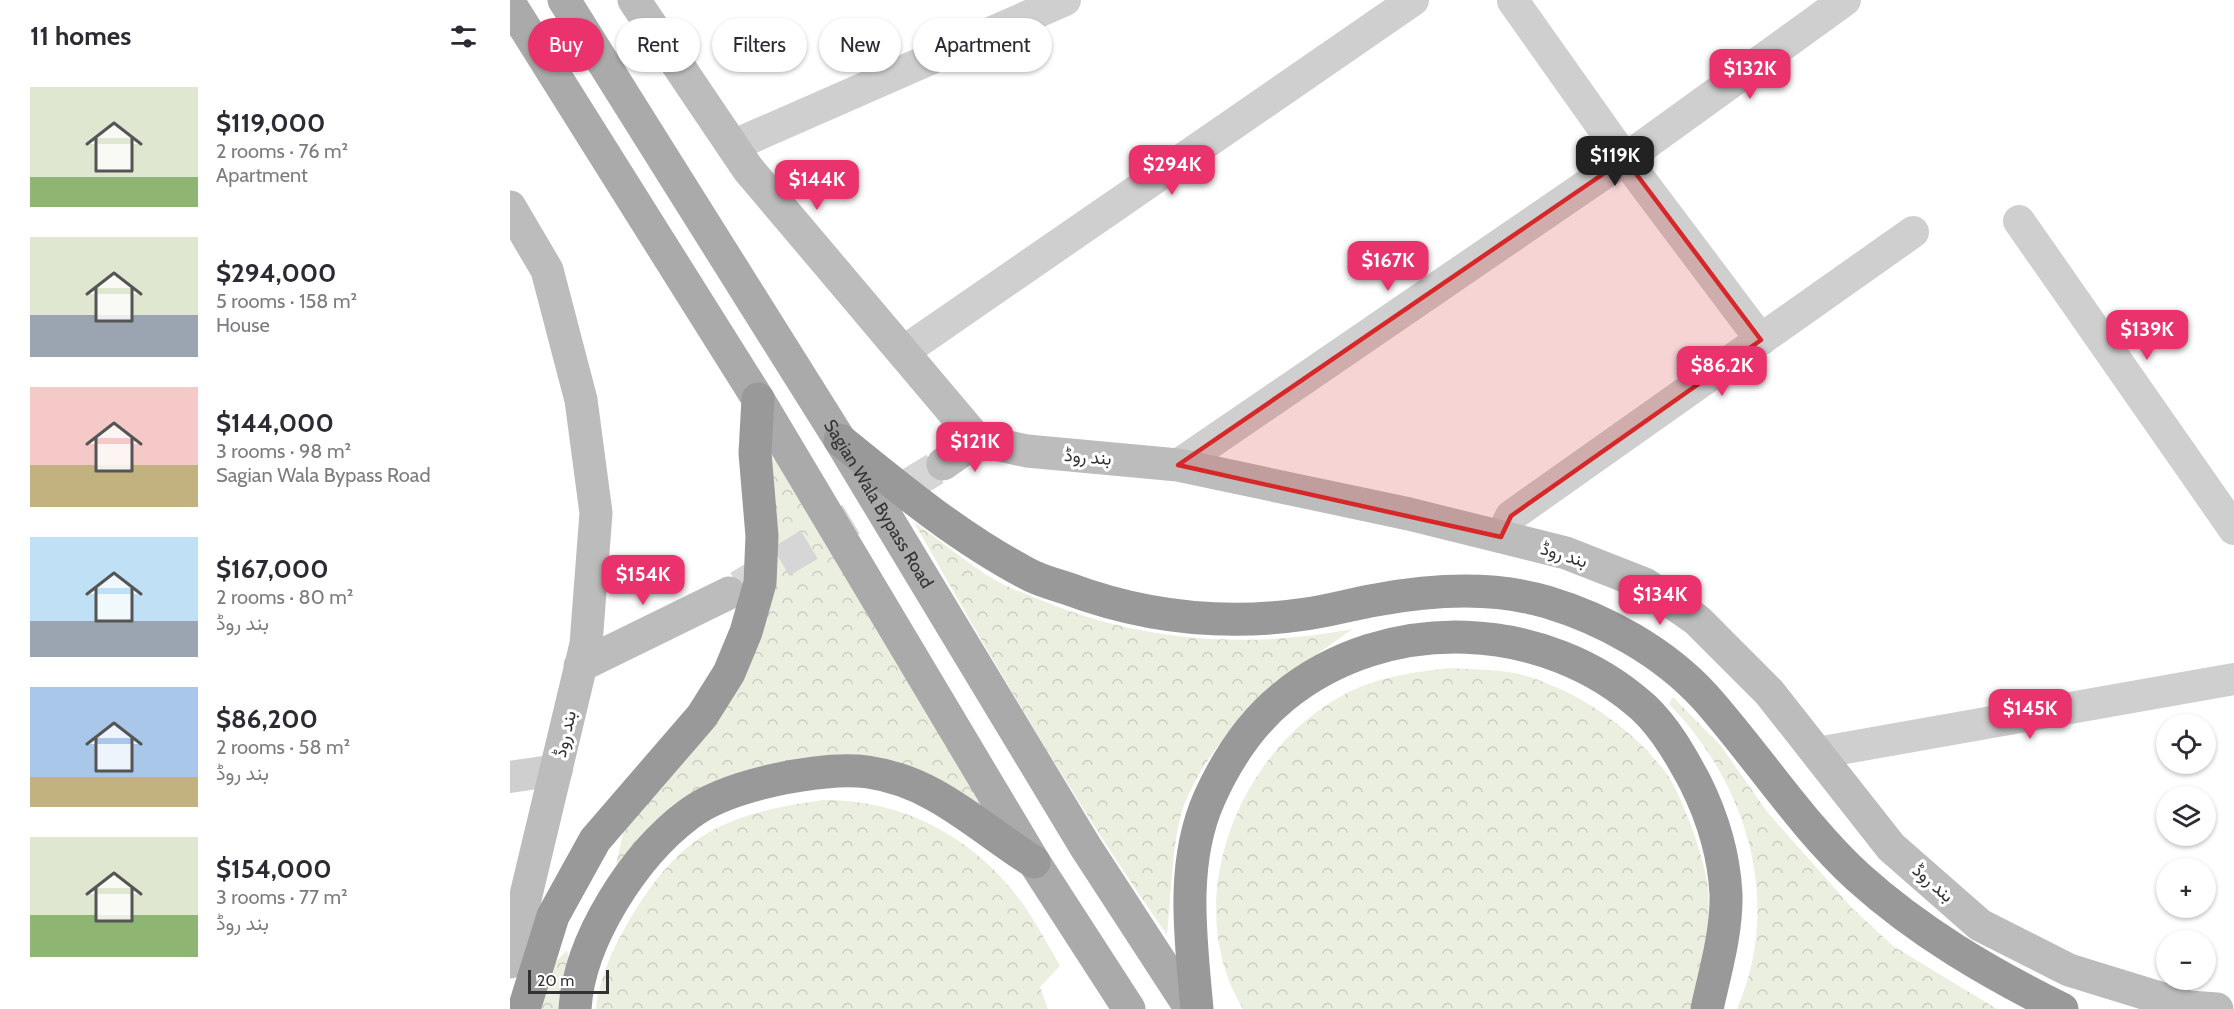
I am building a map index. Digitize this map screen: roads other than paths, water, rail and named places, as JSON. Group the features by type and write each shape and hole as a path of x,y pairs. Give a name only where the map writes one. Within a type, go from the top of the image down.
{"highway":[{"path":"524,1009 553,916 595,840 702,716 729,673 746,632 760,583 762,536 755,453 758,399"},
{"path":"840,440 942,522 1028,574 1083,595 1138,610 1191,618 1275,619 1377,599 1480,591 1545,601 1606,624 1653,653 1703,694 1856,875 1910,921 1967,959 2062,1009"},
{"path":"1197,1009 1190,903 1192,862 1209,801 1240,742 1282,697 1329,666 1384,646 1445,635 1491,638 1539,648 1591,668 1645,709 1678,750 1705,802 1717,838 1726,895 1720,947 1707,1009"},
{"path":"575,1009 576,991 592,944 616,896 648,853 690,813 736,791 800,774 867,772 929,790 1034,862"}],"main road":[{"name":"Sagian Wala Bypass Road","path":"564,0 840,440 1085,846 1191,1009"},
{"path":"633,0 748,169 977,440 943,464"},
{"path":"510,4 758,399 1034,862 1129,1009"},
{"name":"بند روڈ","path":"510,207 547,270 581,400 596,513 586,644 510,962"},
{"name":"بند روڈ","path":"977,440 1027,451 1178,465 1409,514 1566,553 1645,584 1697,620 1769,692 1891,847 1980,925 2069,970 2189,1007 2217,1009"},
{"path":"580,666 729,593"}],"street":[{"path":"732,146 1065,0"},
{"path":"903,352 1413,0"},
{"path":"1513,1 1625,159 1761,340"},
{"path":"1178,465 1851,4"},
{"path":"2019,221 2234,529"},
{"path":"1501,537 1511,516 1913,232"},
{"path":"1817,753 2234,679"},
{"path":"510,777 557,770"}],"tunnel":[{"path":"739,587 943,464"}]}
